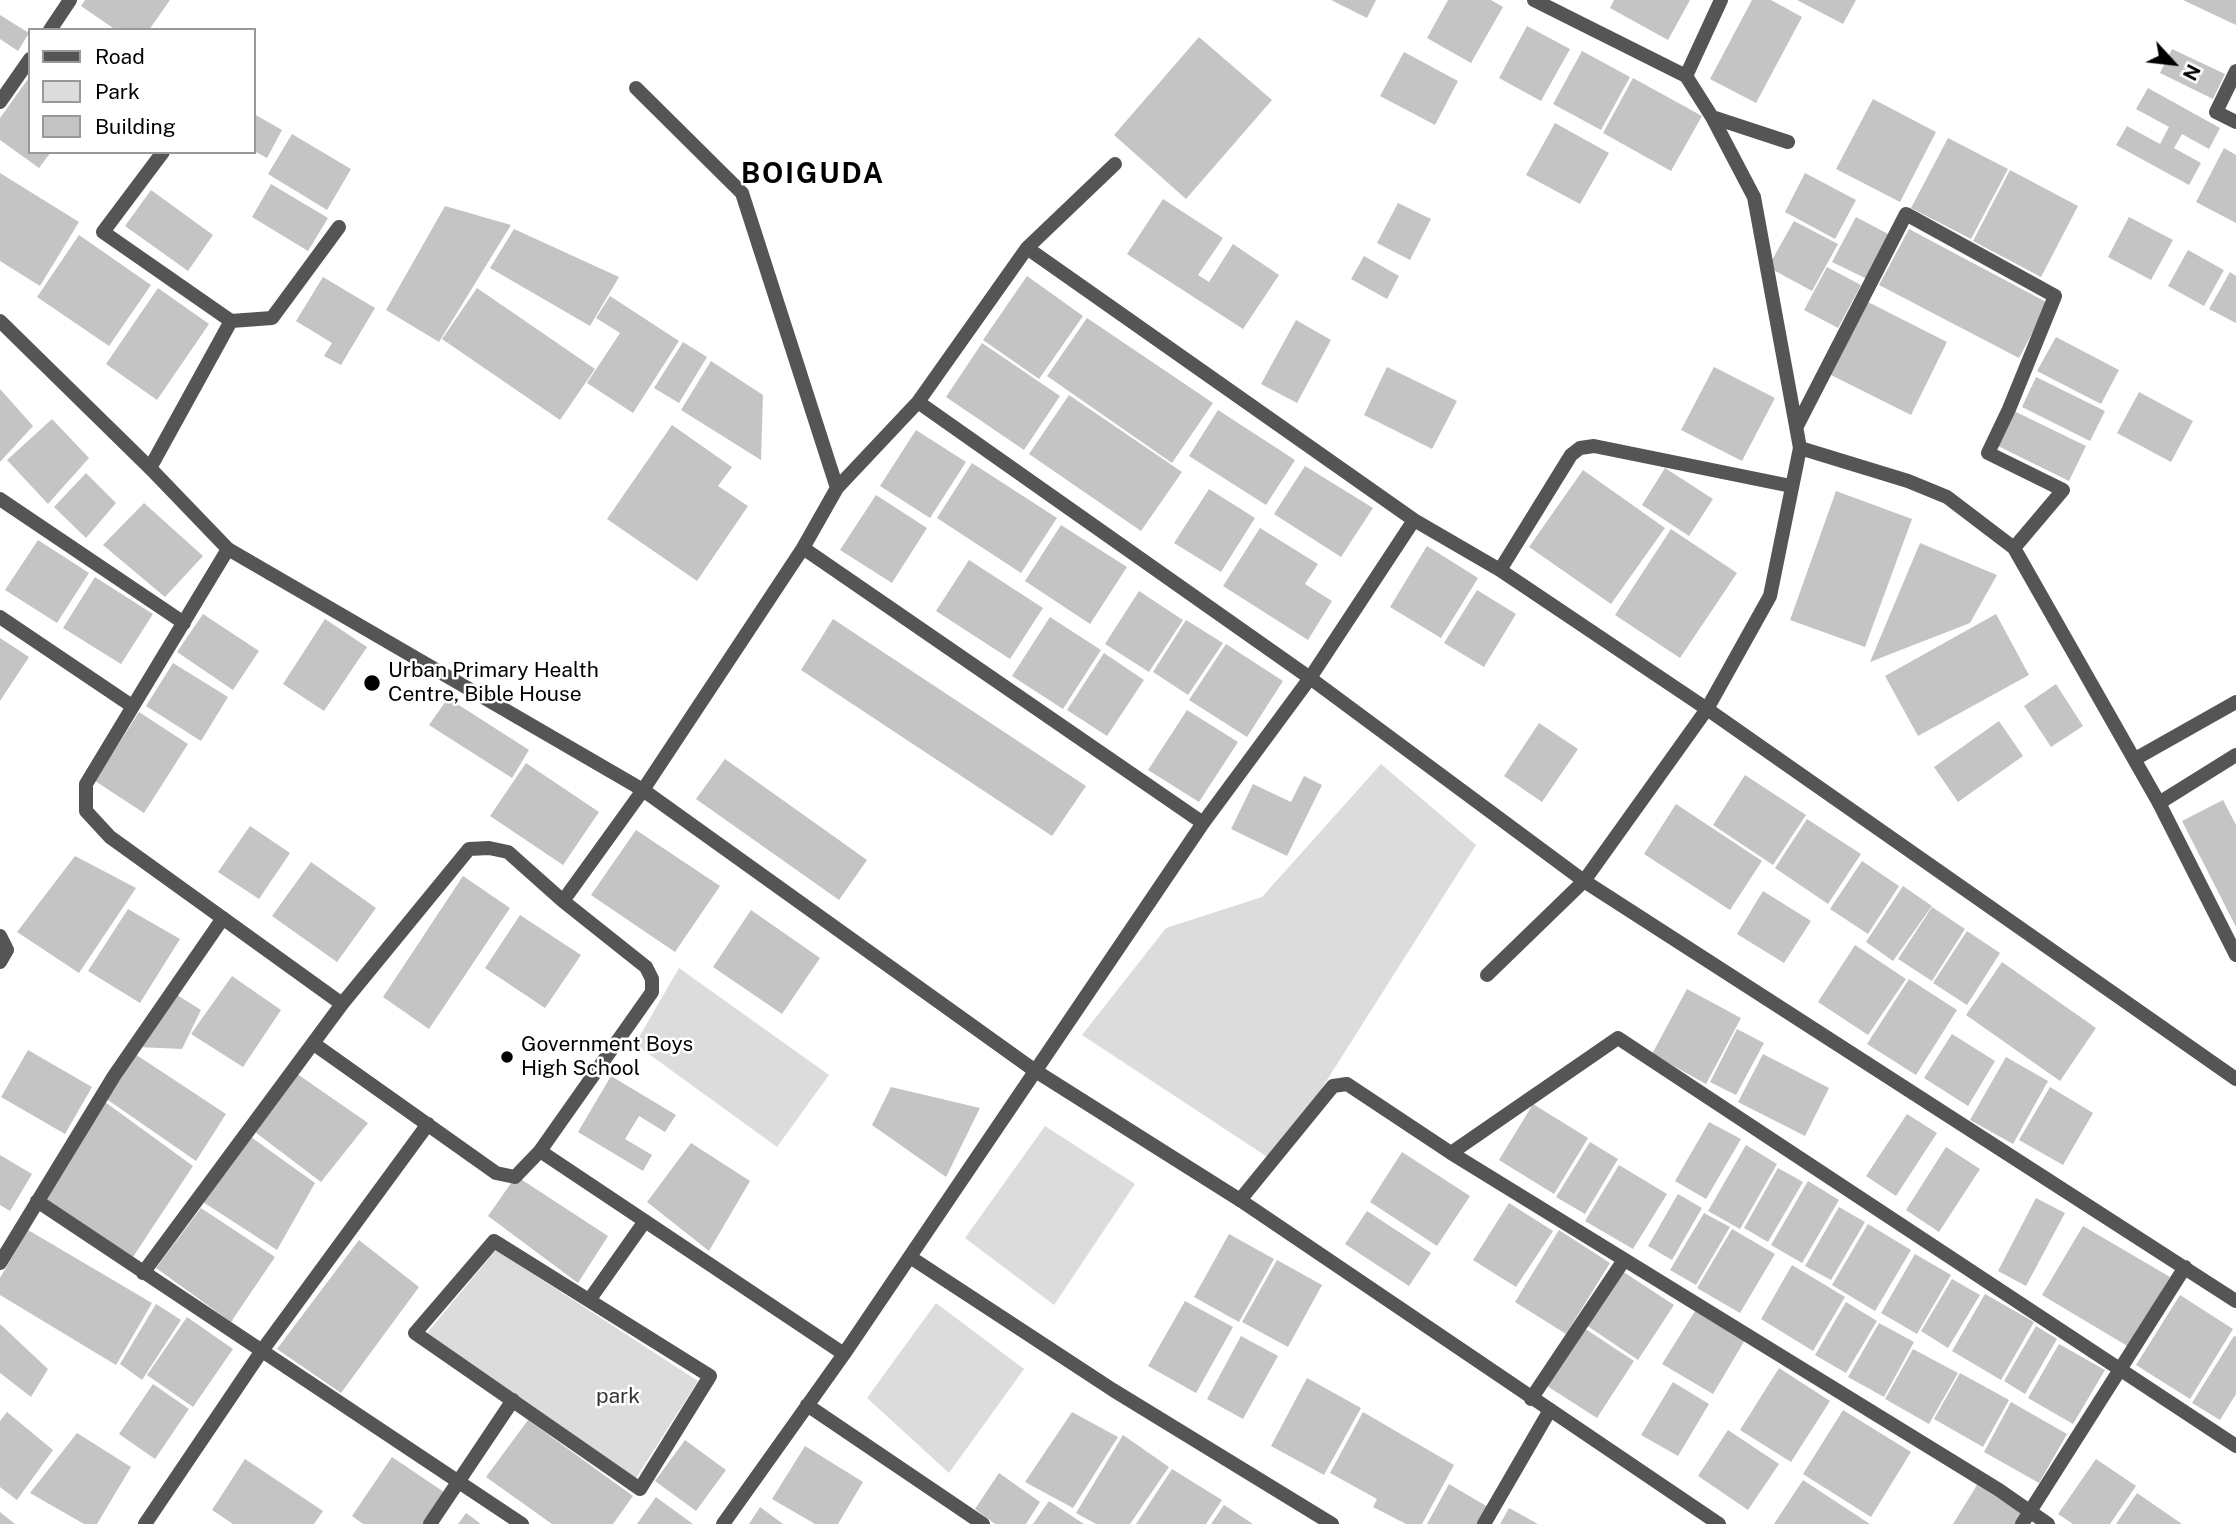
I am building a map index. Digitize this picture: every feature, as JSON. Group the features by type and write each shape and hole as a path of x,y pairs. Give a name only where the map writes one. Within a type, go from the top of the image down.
{"street":[{"path":"51,28 70,0"},
{"path":"1487,975 1584,881 1707,709 1770,596 1800,448 1754,197 1712,117 1686,76 1534,0"},
{"path":"1686,76 1721,0"},
{"path":"0,102 28,62"},
{"path":"2236,71 2216,112 2236,122"},
{"path":"636,88 742,193 837,488"},
{"path":"1712,117 1788,142"},
{"path":"162,154 103,232 230,321 272,318 339,227"},
{"path":"564,901 643,790 803,548 837,488 918,402 1027,248 1115,164"},
{"path":"1797,426 1906,214 2055,296 1988,453 2063,490 2014,548"},
{"path":"1027,248 1414,520 1500,570 1707,709 2236,1079"},
{"path":"0,321 150,468 228,550 643,790 1034,1070 1240,1200 1719,1524"},
{"path":"150,468 230,321"},
{"path":"918,402 1310,678 1584,881 2236,1301"},
{"path":"1500,570 1571,455 1580,447 1594,446 1791,486"},
{"path":"1800,448 1908,481 1947,497 2014,548 2135,759 2236,955"},
{"path":"0,499 184,622"},
{"path":"723,1524 844,1354 1203,823 1310,678 1414,520"},
{"path":"803,548 1203,823"},
{"path":"228,550 86,784 86,811 110,836 342,1004"},
{"path":"0,617 132,706"},
{"path":"2135,759 2236,702"},
{"path":"2159,803 2236,755"},
{"path":"143,1273 342,1004 469,849 489,848 508,852 646,967 652,979 652,992 540,1152 515,1177 496,1172 314,1044"},
{"path":"0,1263 114,1076 223,918"},
{"path":"0,936 7,950 0,962"},
{"path":"1451,1153 1618,1038 2236,1446"},
{"path":"1240,1200 1333,1086 1347,1084 1451,1153 1999,1490 2026,1518 2048,1524"},
{"path":"145,1524 261,1352 428,1124"},
{"path":"540,1152 844,1354"},
{"path":"37,1201 522,1524"},
{"path":"590,1299 645,1221"},
{"path":"494,1241 590,1299 710,1376 640,1489 415,1334 494,1241"},
{"path":"909,1257 1112,1390 1332,1524"},
{"path":"1531,1399 1624,1260"},
{"path":"2026,1518 2122,1371 2185,1267"},
{"path":"430,1524 513,1401"},
{"path":"807,1405 983,1524"},
{"path":"1485,1524 1550,1410"}],"green space":[{"path":"1381,764 1476,845 1275,1162 1082,1035 1166,928 1262,897"},
{"path":"679,968 829,1075 777,1147 635,1044"},
{"path":"1045,1126 1135,1184 1054,1305 965,1238"},
{"name":"park","path":"496,1250 698,1381 636,1478 427,1333"},
{"path":"936,1303 1024,1369 949,1473 867,1398"}],"building":[{"path":"85,0 170,0 150,28 113,28 81,6"},
{"path":"1331,0 1376,0 1367,18"},
{"path":"1448,0 1491,0 1503,7 1471,63 1427,38"},
{"path":"1614,0 1690,0 1668,40 1610,8"},
{"path":"1752,0 1771,0 1802,17 1756,103 1710,79"},
{"path":"1797,0 1856,0 1843,24"},
{"path":"2183,0 2236,0 2236,25"},
{"path":"0,15 28,32 18,51 0,39"},
{"path":"1527,26 1570,49 1541,101 1499,78"},
{"path":"1199,37 1272,100 1186,199 1114,135"},
{"path":"2172,49 2225,74 2213,99 2160,73"},
{"path":"1582,51 1630,77 1601,130 1553,104"},
{"path":"1404,52 1458,81 1435,125 1380,96"},
{"path":"1633,78 1702,116 1671,171 1603,133"},
{"path":"28,79 28,154 50,154 39,168 0,140 0,118"},
{"path":"2148,88 2220,128 2209,149 2182,134 2174,148 2201,163 2189,185 2116,145 2127,126 2160,144 2169,127 2136,109"},
{"path":"1873,99 1936,132 1900,202 1836,169"},
{"path":"256,115 282,130 267,158 256,152"},
{"path":"1555,123 1609,153 1580,204 1526,175"},
{"path":"292,134 351,169 327,210 268,174"},
{"path":"1948,138 2008,169 1971,239 1911,208"},
{"path":"2224,148 2236,155 2236,223 2196,202"},
{"path":"2010,170 2078,206 2041,277 1973,241"},
{"path":"0,173 79,222 40,286 0,261"},
{"path":"1805,173 1856,200 1835,239 1785,212"},
{"path":"271,184 328,218 308,251 252,217"},
{"path":"151,190 213,235 188,271 125,226"},
{"path":"1163,199 1223,238 1198,275 1209,282 1233,244 1279,275 1243,329 1127,254"},
{"path":"1398,203 1431,219 1410,260 1377,243"},
{"path":"445,206 511,225 439,342 386,310"},
{"path":"1856,217 1890,235 1867,279 1832,262"},
{"path":"2129,217 2173,240 2151,280 2108,257"},
{"path":"1794,221 1838,244 1812,291 1768,267"},
{"path":"514,229 619,277 590,326 490,268"},
{"path":"1909,229 2048,303 2019,358 1879,285"},
{"path":"79,235 151,285 109,346 37,297"},
{"path":"2188,250 2224,270 2204,306 2168,286"},
{"path":"1364,256 1399,276 1387,299 1351,279"},
{"path":"1827,267 1861,285 1838,328 1804,310"},
{"path":"2230,272 2236,276 2236,323 2209,309"},
{"path":"1027,276 1083,316 1039,379 983,340"},
{"path":"323,277 375,308 341,365 324,356 332,343 296,321"},
{"path":"158,288 209,324 157,400 106,364"},
{"path":"477,288 595,369 560,420 442,339"},
{"path":"610,296 679,341 633,413 587,383 620,333 596,318"},
{"path":"1868,302 1947,342 1911,415 1831,375"},
{"path":"1087,318 1213,403 1172,463 1047,376"},
{"path":"1296,320 1331,340 1297,403 1261,384"},
{"path":"2056,337 2119,370 2101,404 2037,371"},
{"path":"683,342 707,357 679,403 654,388"},
{"path":"982,343 1060,396 1024,450 946,397"},
{"path":"711,361 763,395 761,460 681,410"},
{"path":"1387,367 1457,401 1432,449 1364,415"},
{"path":"1714,367 1775,398 1742,461 1681,430"},
{"path":"2036,377 2105,411 2090,441 2022,407"},
{"path":"0,389 33,426 0,462"},
{"path":"2139,392 2193,421 2171,462 2117,433"},
{"path":"1069,395 1182,472 1141,531 1029,454"},
{"path":"1218,410 1295,460 1266,505 1189,456"},
{"path":"2012,410 2086,446 2069,481 1996,445"},
{"path":"52,419 89,458 48,504 7,460"},
{"path":"672,425 732,467 718,486 748,506 697,581 607,519"},
{"path":"916,430 966,462 930,518 880,486"},
{"path":"972,463 1057,518 1021,573 937,518"},
{"path":"1305,466 1373,508 1341,557 1274,514"},
{"path":"1665,468 1713,499 1689,536 1642,505"},
{"path":"1583,470 1665,528 1611,604 1529,547"},
{"path":"86,473 116,503 86,538 54,507"},
{"path":"1209,489 1255,518 1221,572 1174,543"},
{"path":"1836,491 1912,519 1865,647 1790,620"},
{"path":"876,495 927,528 892,583 840,550"},
{"path":"144,503 203,556 165,597 103,545"},
{"path":"1061,525 1127,567 1090,624 1025,581"},
{"path":"1260,528 1318,564 1305,584 1332,601 1308,640 1223,586"},
{"path":"1671,529 1737,573 1680,658 1615,615"},
{"path":"38,540 89,573 57,623 5,590"},
{"path":"1920,543 1997,575 1970,623 1870,662"},
{"path":"1427,546 1478,578 1441,638 1390,607"},
{"path":"969,560 1043,608 1010,659 936,611"},
{"path":"95,577 153,614 121,664 63,628"},
{"path":"1477,590 1516,614 1484,667 1444,643"},
{"path":"1139,591 1183,620 1149,672 1105,644"},
{"path":"203,614 259,651 233,690 177,652"},
{"path":"1996,614 2029,675 1918,736 1885,676"},
{"path":"1050,617 1101,650 1063,709 1012,676"},
{"path":"325,619 367,647 324,711 283,684"},
{"path":"833,619 1086,786 1052,836 801,670"},
{"path":"1186,620 1223,643 1188,695 1153,672"},
{"path":"0,638 29,657 0,701"},
{"path":"1226,644 1283,681 1247,737 1189,700"},
{"path":"1104,653 1144,680 1107,736 1067,710"},
{"path":"173,663 228,697 201,741 146,706"},
{"path":"2056,684 2083,726 2051,747 2024,706"},
{"path":"448,698 529,750 512,778 429,725"},
{"path":"1187,710 1238,742 1199,802 1148,770"},
{"path":"139,712 188,744 144,813 95,781"},
{"path":"1999,721 2023,756 1958,802 1934,767"},
{"path":"1539,723 1578,749 1542,802 1504,776"},
{"path":"725,759 867,860 839,900 696,799"},
{"path":"526,763 599,812 563,865 490,816"},
{"path":"1745,775 1806,815 1773,865 1713,825"},
{"path":"1304,776 1322,785 1287,856 1231,829 1253,784 1291,802"},
{"path":"2223,800 2236,825 2236,927 2182,821"},
{"path":"1676,804 1762,861 1730,910 1644,854"},
{"path":"1807,819 1861,854 1828,904 1775,868"},
{"path":"250,826 290,853 259,899 218,872"},
{"path":"636,830 720,886 675,952 591,895"},
{"path":"75,856 136,888 79,973 17,932"},
{"path":"1862,861 1899,886 1868,934 1830,909"},
{"path":"311,862 376,908 337,962 272,916"},
{"path":"463,876 510,908 429,1029 383,997"},
{"path":"1903,886 1932,906 1893,961 1866,942"},
{"path":"1763,891 1811,921 1784,963 1737,934"},
{"path":"1932,907 1965,929 1932,981 1898,959"},
{"path":"128,909 180,939 140,1003 88,971"},
{"path":"751,910 820,958 782,1014 713,967"},
{"path":"520,915 581,955 545,1008 485,968"},
{"path":"1967,931 2000,953 1967,1005 1933,983"},
{"path":"1855,945 1906,979 1868,1035 1818,1002"},
{"path":"2002,962 2096,1028 2060,1081 1966,1015"},
{"path":"232,976 281,1010 243,1067 191,1034"},
{"path":"1909,979 1957,1010 1916,1075 1867,1044"},
{"path":"1687,989 1741,1018 1706,1084 1652,1054"},
{"path":"174,993 201,1010 182,1049 137,1047"},
{"path":"1737,1029 1764,1043 1736,1095 1710,1082"},
{"path":"1952,1034 1995,1061 1968,1106 1924,1078"},
{"path":"28,1050 92,1087 65,1134 1,1097"},
{"path":"135,1054 226,1114 196,1161 105,1098"},
{"path":"1763,1054 1829,1088 1805,1136 1738,1102"},
{"path":"2006,1057 2048,1081 2013,1144 1970,1120"},
{"path":"293,1071 368,1123 321,1182 251,1129"},
{"path":"611,1076 676,1115 665,1132 639,1116 625,1139 652,1155 643,1171 578,1132"},
{"path":"891,1087 980,1108 946,1177 872,1125"},
{"path":"2050,1087 2093,1113 2063,1165 2019,1140"},
{"path":"105,1102 193,1166 133,1257 44,1200"},
{"path":"1533,1104 1588,1138 1554,1194 1499,1160"},
{"path":"1907,1114 1937,1133 1896,1196 1866,1176"},
{"path":"1709,1122 1741,1139 1706,1199 1675,1181"},
{"path":"251,1137 315,1183 277,1250 203,1202"},
{"path":"1590,1142 1618,1159 1585,1214 1556,1197"},
{"path":"691,1143 750,1181 709,1251 647,1202"},
{"path":"1746,1145 1777,1164 1740,1229 1708,1211"},
{"path":"1946,1147 1980,1169 1939,1232 1906,1210"},
{"path":"1402,1152 1470,1196 1437,1246 1370,1202"},
{"path":"0,1155 32,1174 10,1211 0,1205"},
{"path":"1619,1165 1667,1194 1633,1249 1585,1221"},
{"path":"1778,1168 1803,1182 1768,1242 1744,1228"},
{"path":"516,1176 608,1236 578,1283 488,1216"},
{"path":"1808,1181 1839,1200 1802,1263 1771,1245"},
{"path":"1678,1194 1702,1208 1672,1260 1648,1246"},
{"path":"2036,1198 2065,1213 2026,1286 1998,1271"},
{"path":"1509,1203 1553,1231 1516,1287 1473,1260"},
{"path":"1839,1207 1865,1222 1831,1280 1805,1266"},
{"path":"201,1208 275,1257 231,1322 156,1268"},
{"path":"1367,1211 1431,1253 1409,1286 1345,1244"},
{"path":"1704,1213 1730,1227 1696,1285 1670,1270"},
{"path":"1868,1224 1911,1250 1875,1311 1832,1285"},
{"path":"2083,1226 2170,1277 2129,1347 2042,1295"},
{"path":"1732,1229 1775,1254 1740,1313 1697,1288"},
{"path":"28,1230 152,1303 116,1365 0,1295 0,1278"},
{"path":"1559,1230 1610,1263 1566,1334 1515,1302"},
{"path":"1229,1234 1274,1259 1239,1322 1194,1297"},
{"path":"359,1240 419,1287 341,1393 277,1349"},
{"path":"1915,1254 1951,1275 1917,1334 1881,1313"},
{"path":"1277,1260 1322,1285 1288,1347 1242,1322"},
{"path":"1792,1265 1845,1297 1813,1351 1761,1319"},
{"path":"1619,1269 1674,1305 1638,1360 1583,1323"},
{"path":"1952,1279 1980,1295 1948,1348 1921,1331"},
{"path":"1985,1294 2034,1322 2001,1380 1952,1351"},
{"path":"2180,1295 2233,1329 2190,1399 2136,1365"},
{"path":"1185,1301 1233,1327 1196,1393 1148,1366"},
{"path":"1846,1302 1877,1321 1846,1373 1815,1355"},
{"path":"156,1304 181,1320 142,1380 120,1364"},
{"path":"1695,1311 1745,1340 1713,1394 1662,1364"},
{"path":"187,1317 233,1349 193,1407 147,1375"},
{"path":"1879,1323 1914,1342 1884,1397 1848,1377"},
{"path":"0,1324 48,1369 31,1397 0,1373"},
{"path":"2036,1326 2057,1339 2025,1394 2004,1381"},
{"path":"1584,1328 1634,1361 1597,1418 1547,1386"},
{"path":"1241,1336 1278,1356 1243,1419 1207,1399"},
{"path":"2234,1336 2236,1394 2220,1420 2192,1403"},
{"path":"2059,1344 2105,1370 2073,1424 2028,1398"},
{"path":"1913,1349 1958,1373 1929,1424 1885,1399"},
{"path":"1779,1368 1830,1401 1791,1462 1740,1430"},
{"path":"1960,1373 2009,1400 1983,1447 1934,1419"},
{"path":"1307,1378 1361,1408 1324,1475 1271,1446"},
{"path":"1673,1382 1709,1404 1678,1456 1641,1435"},
{"path":"153,1384 189,1409 155,1459 119,1434"},
{"path":"2011,1402 2067,1434 2039,1483 1984,1452"},
{"path":"1843,1410 1911,1452 1871,1517 1803,1474"},
{"path":"7,1412 53,1450 17,1500 0,1487 0,1421"},
{"path":"1072,1412 1118,1437 1073,1508 1025,1482"},
{"path":"1363,1412 1454,1465 1422,1524 1406,1524 1373,1507 1377,1499 1330,1473"},
{"path":"528,1420 633,1496 613,1524 552,1524 486,1477"},
{"path":"1728,1430 1779,1464 1748,1510 1698,1476"},
{"path":"77,1433 131,1467 97,1524 84,1524 30,1493"},
{"path":"1123,1435 1169,1467 1130,1524 1096,1524 1076,1513"},
{"path":"685,1440 726,1470 696,1511 655,1481"},
{"path":"805,1446 863,1482 838,1524 815,1524 772,1499"},
{"path":"392,1457 444,1492 423,1524 363,1524 352,1516"},
{"path":"245,1459 323,1511 314,1524 233,1524 212,1510"},
{"path":"2096,1459 2136,1486 2110,1524 2073,1524 2058,1514"},
{"path":"1172,1469 1222,1500 1206,1524 1136,1524"},
{"path":"999,1473 1040,1502 1026,1524 995,1524 975,1509"},
{"path":"1803,1480 1870,1524 1774,1524"},
{"path":"1449,1484 1488,1507 1478,1524 1427,1524"},
{"path":"1977,1485 2027,1516 2021,1524 1953,1524"},
{"path":"2137,1493 2182,1524 2116,1524"},
{"path":"656,1497 693,1524 637,1524"},
{"path":"1049,1501 1084,1524 1033,1524"},
{"path":"1224,1505 1253,1524 1211,1524"},
{"path":"760,1507 783,1524 749,1524"},
{"path":"1509,1508 1538,1524 1500,1524"},
{"path":"0,1512 15,1524 0,1524"},
{"path":"466,1513 481,1524 458,1524"}],"place":[{"name":"Urban Primary Health Centre, Bible House","path":"372,683"},
{"name":"Government Boys High School","path":"507,1057"}],"district":[{"name":"BOIGUDA","path":"813,174"}]}
